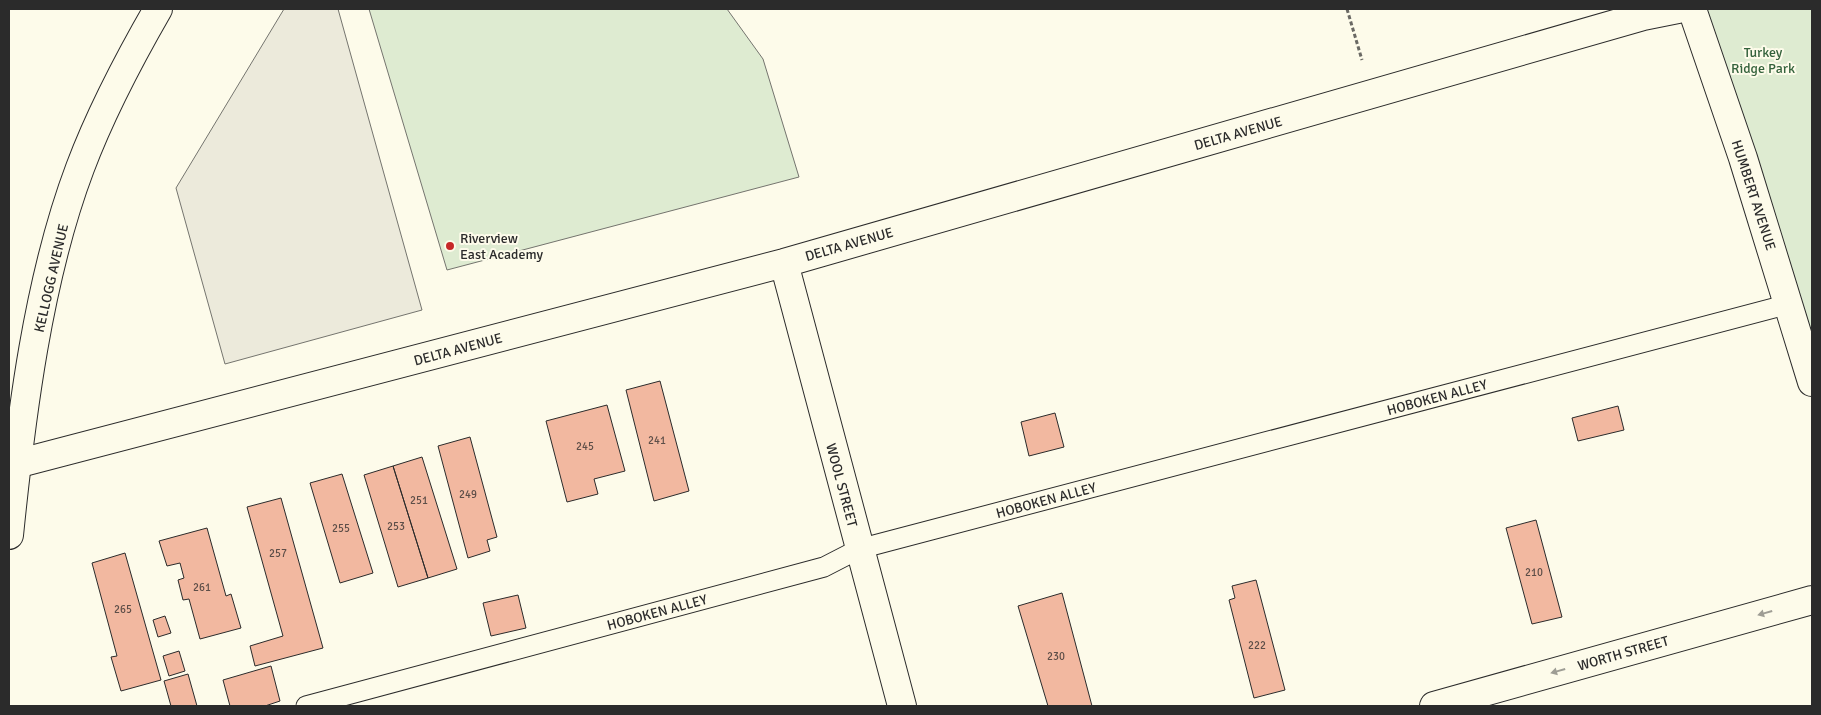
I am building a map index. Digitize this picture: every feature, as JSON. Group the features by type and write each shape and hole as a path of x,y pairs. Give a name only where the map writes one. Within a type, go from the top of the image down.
{"street":[{"name":"KELLOGG AVENUE","path":"9,535 16,464 51,262 77,178 118,79 158,9"},
{"name":"DELTA AVENUE","path":"16,464 784,263 1643,16 1678,9"},
{"name":"HUMBERT AVENUE","path":"1692,9 1743,158 1812,382"},
{"name":"WOOL STREET","path":"784,263 902,706"},
{"name":"WORTH STREET","path":"1434,706 1812,600"}],"lane":[{"name":"HOBOKEN ALLEY","path":"306,706 824,567 859,549 1789,304"}],"path":[{"path":"1347,9 1371,94"}],"green space":[{"path":"369,9 727,9 763,59 799,177 447,270"},
{"name":"Turkey Ridge Park","path":"1692,9 1812,9 1812,382"}],"shaded area":[{"path":"284,9 338,9 422,310 225,364 176,188"}],"building":[{"path":"660,381 689,491 654,501 626,390"},
{"path":"607,405 625,471 594,479 598,494 567,502 546,421"},
{"path":"1618,406 1624,430 1578,441 1572,418"},
{"path":"1055,413 1064,447 1029,456 1021,422"},
{"path":"470,437 497,537 487,540 490,551 468,558 438,446"},
{"path":"422,457 457,569 428,578 393,466"},
{"path":"393,466 428,578 398,587 364,475"},
{"path":"342,474 373,573 340,583 310,483"},
{"path":"281,498 323,648 255,666 250,646 283,636 247,507"},
{"path":"1536,520 1562,617 1532,624 1506,528"},
{"path":"207,528 226,596 231,594 241,628 200,639 189,599 183,600 178,580 184,578 180,563 167,566 159,541"},
{"path":"125,553 161,680 121,691 111,657 117,656 92,563"},
{"path":"1256,580 1285,690 1254,698 1229,600 1235,598 1232,586"},
{"path":"1062,593 1092,706 1048,706 1018,606"},
{"path":"518,595 526,628 491,636 483,603"},
{"path":"165,616 171,633 158,637 153,620"},
{"path":"179,651 185,671 169,676 163,656"},
{"path":"271,666 280,701 265,706 230,706 223,680"},
{"path":"188,674 197,706 171,706 164,681"}],"place":[{"name":"Riverview East Academy","path":"450,246"}]}
